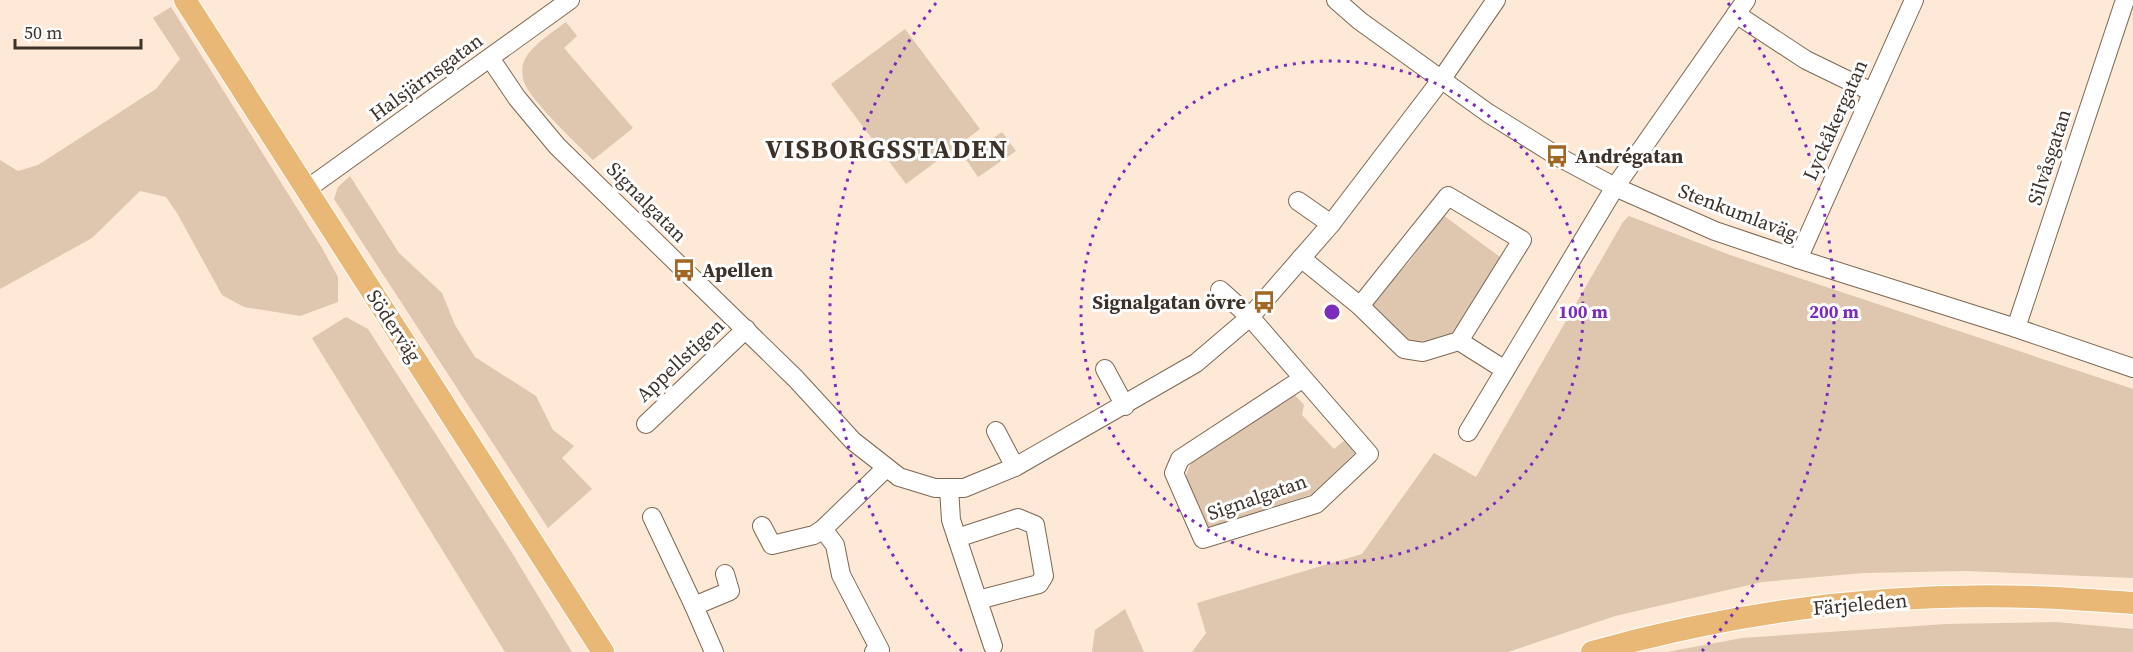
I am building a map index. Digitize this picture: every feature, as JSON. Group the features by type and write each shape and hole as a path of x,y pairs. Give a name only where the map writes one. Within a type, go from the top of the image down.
{"main road":[{"name":"Söderväg","path":"184,0 603,652"},
{"name":"Färjeleden","path":"1592,652 1694,627 1851,603 1952,597 2032,597 2133,603"}],"street":[{"name":"Stenkumlaväg","path":"1336,0 1360,21 1488,113 1557,156 1615,187 1715,231 2133,368"},
{"name":"Signalgatan","path":"490,58 517,98 557,146 746,329 853,441 899,477 936,488 964,488 1015,467 1125,406 1196,363 1250,317 1331,224 1441,80 1496,0"},
{"name":"Lyckåkergatan","path":"1798,259 1914,0"},
{"name":"Silvåsgatan","path":"2016,328 2125,0"},
{"name":"Halsjärnsgatan","path":"307,189 566,1"},
{"path":"1468,432 1615,187 1741,7 1806,60 1872,92"},
{"path":"1301,258 1360,306 1404,350 1423,352 1459,341 1522,240 1448,196 1360,306"},
{"path":"1298,201 1331,224"},
{"name":"Signalgatan","path":"1220,290 1250,317 1369,453 1316,504 1203,539 1174,473 1180,459 1302,379"},
{"name":"Appellstigen","path":"646,424 746,329"},
{"path":"1459,341 1505,370"},
{"path":"1105,369 1125,406"},
{"path":"996,431 1015,467"},
{"path":"762,526 772,545 814,535 886,468"},
{"path":"949,488 951,520 993,646"},
{"path":"652,517 714,652"},
{"path":"957,538 1018,518 1035,525 1044,576 1039,584 978,600"},
{"path":"823,529 835,544 841,575 880,650 874,652"},
{"path":"694,606 730,591 725,574"}],"shaded area":[{"path":"171,7 322,248 338,277 338,302 300,316 244,307 222,295 166,197 140,191 92,238 0,289 0,160 18,171 38,165 156,89 180,59 153,18"},
{"path":"566,22 577,36 564,48 633,128 593,160 535,100 523,79 523,65 529,53"},
{"path":"905,29 980,129 906,184 831,84"},
{"path":"1002,132 1016,151 978,177 965,158"},
{"path":"350,176 399,253 442,293 455,325 475,357 536,396 553,430 574,446 562,458 592,489 548,528 334,199 338,187"},
{"path":"1443,215 1500,257 1457,334 1423,346 1408,343 1369,306 1410,261"},
{"path":"1629,216 1730,255 2133,389 2133,578 1966,571 1863,573 1762,582 1615,616 1508,652 1192,652 1206,633 1197,603 1362,554 1434,453 1476,477 1623,222"},
{"path":"346,317 368,329 509,548 572,652 505,652 312,338"},
{"path":"1293,393 1304,405 1302,415 1334,449 1345,440 1356,452 1312,494 1206,530 1185,478 1191,463"},
{"path":"1125,609 1144,652 1092,652 1095,630"},
{"path":"2056,622 2133,629 2133,652 1667,652 1742,638 1946,624"}],"place":[{"name":"Andrégatan","path":"1557,156"},
{"name":"Apellen","path":"684,270"},
{"name":"Signalgatan övre","path":"1264,302"}],"district":[{"name":"VISBORGSSTADEN","path":"887,149"}]}
